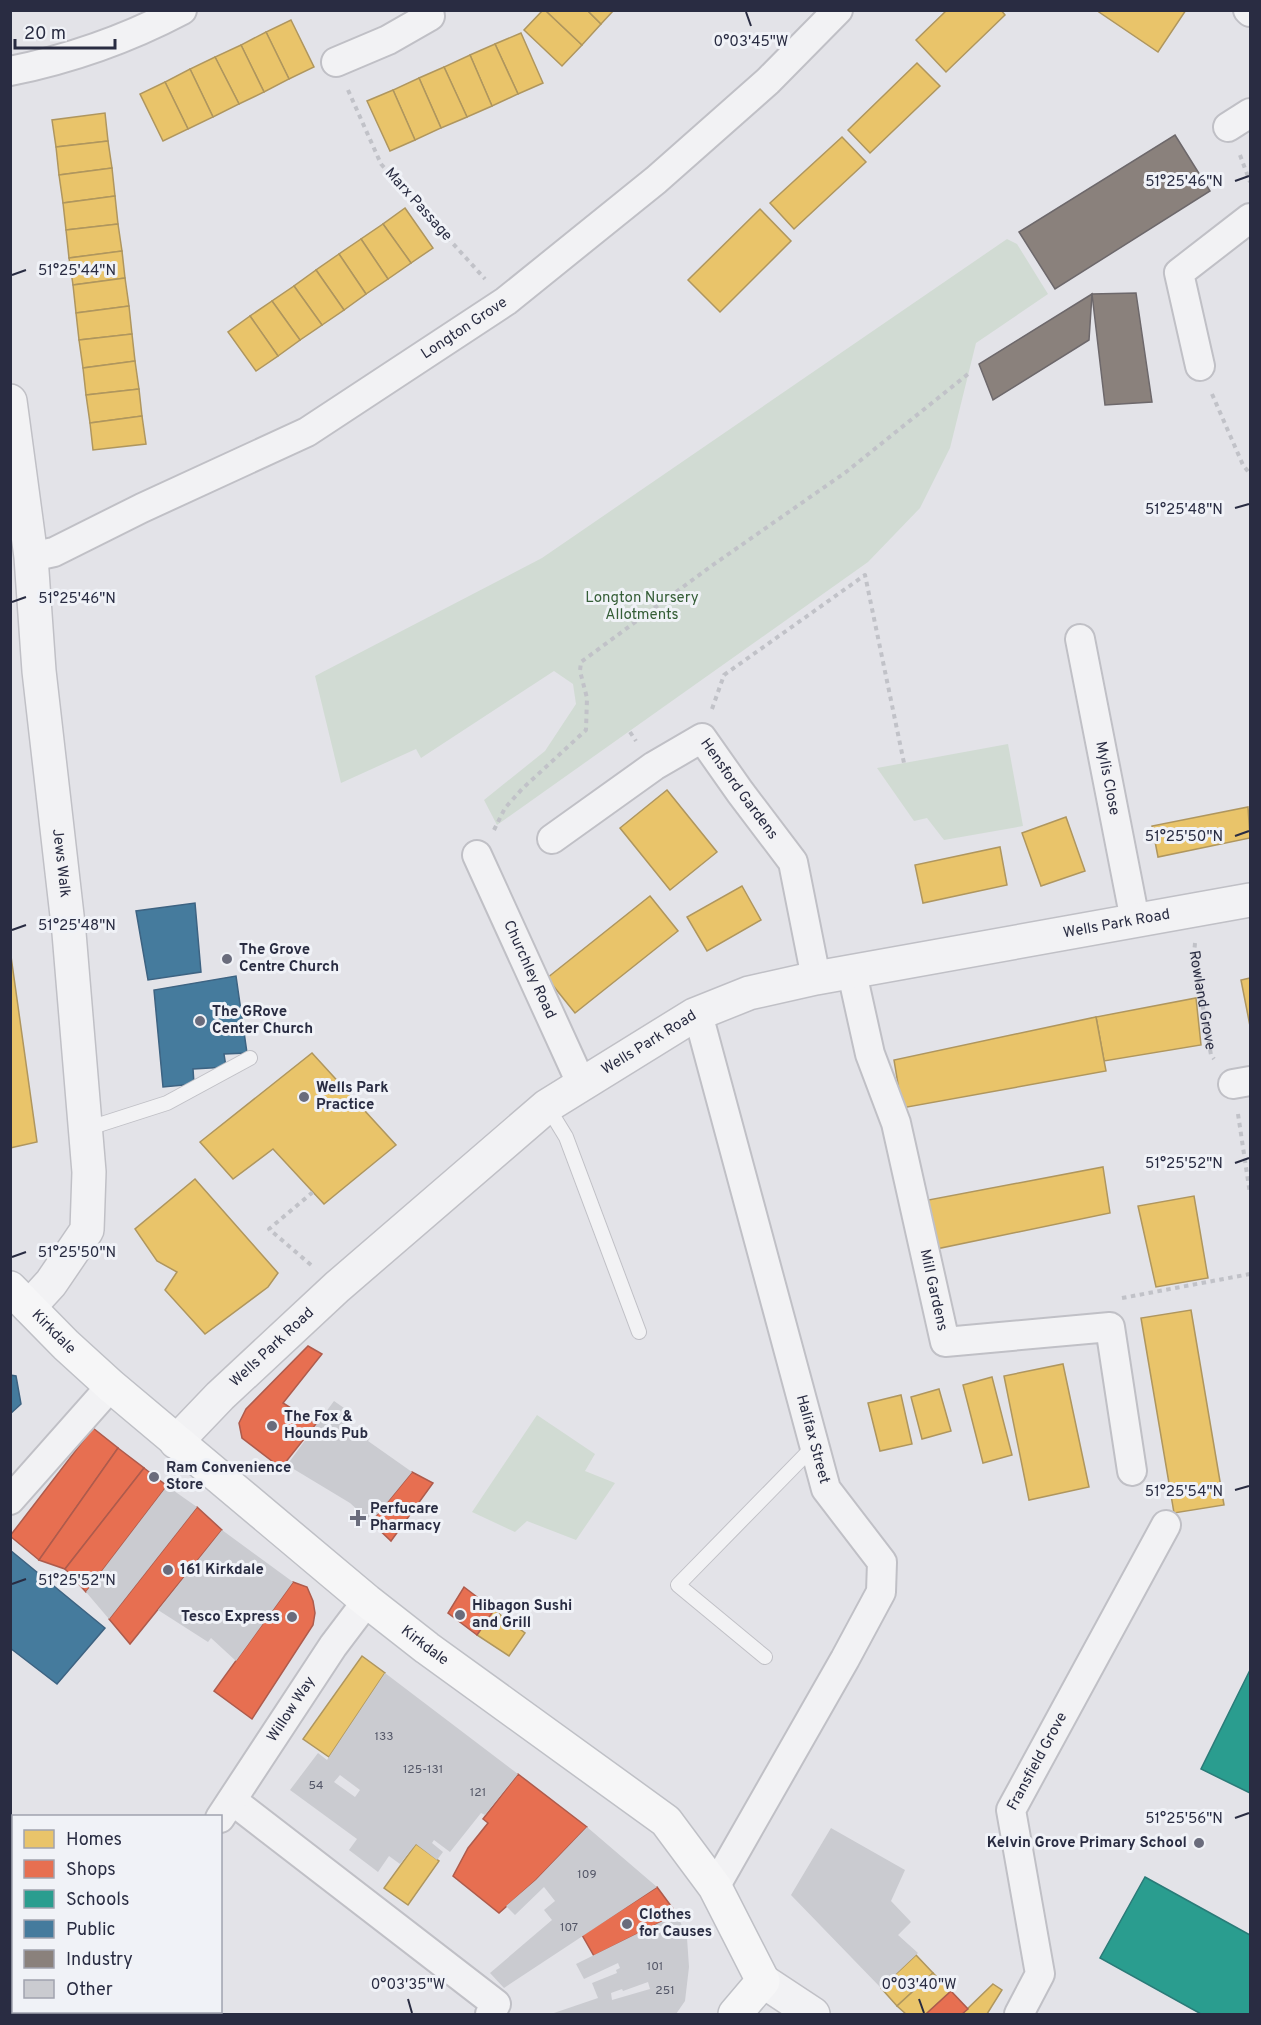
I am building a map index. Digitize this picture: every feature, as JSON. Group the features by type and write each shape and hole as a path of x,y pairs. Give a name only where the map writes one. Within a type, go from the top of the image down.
{"main road":[{"name":"Kirkdale","path":"20,1298 66,1345 111,1386 367,1601 427,1648 666,1821 715,1887 763,1981"},
{"path":"735,2014 763,1981"}],"street":[{"path":"10,71 79,54 125,37 182,10"},
{"name":"Longton Grove","path":"31,557 54,552 142,508 307,432 506,301 656,180 768,81 838,10"},
{"path":"336,62 388,40 432,12"},
{"path":"1200,366 1179,273 1251,218"},
{"name":"Jews Walk","path":"10,401 31,557 39,671 69,933 89,1172 87,1230 51,1283 20,1298"},
{"name":"Mylis Close","path":"1080,639 1135,920"},
{"name":"Hensford Gardens","path":"552,839 654,766 702,738 793,862 816,978"},
{"name":"Churchley Road","path":"477,855 581,1083"},
{"name":"Wells Park Road","path":"176,1442 220,1396 337,1287 547,1106 694,1015 749,993 816,978 1251,900"},
{"name":"Mill Gardens","path":"852,973 870,1054 896,1124 945,1342 1110,1327"},
{"name":"Halifax Street","path":"694,1015 702,1029 826,1489 882,1562 881,1592 715,1887"},
{"path":"1110,1327 1132,1471"},
{"path":"10,1500 111,1386"},
{"name":"Fransfield Grove","path":"1019,2014 1040,1974 1011,1810 1166,1526"},
{"name":"Willow Way","path":"227,1810 333,1646 367,1601"},
{"path":"227,1810 496,2004 490,2014"},
{"name":"Kirkdale","path":"763,1981 813,2014"}],"lane":[{"path":"86,1129 167,1102 250,1058"},
{"path":"547,1106 571,1148 639,1332"},
{"path":"765,1657 678,1585 814,1445"}],"path":[{"name":"Marx Passage","path":"336,62 381,164 506,301"},
{"path":"1200,366 1243,465 1251,474"},
{"path":"477,855 497,825 505,808 522,789 586,730 587,698 580,671 581,662 710,567 846,472 968,374"},
{"path":"702,738 724,675 865,575 904,762"},
{"name":"Rowland Grove","path":"1197,910 1194,954 1211,1055 1242,1083 1251,1194"},
{"path":"313,1192 269,1229 337,1287"},
{"path":"1110,1327 1108,1302 1251,1274"}],"green space":[{"name":"Longton Nursery Allotments","path":"1007,239 1017,244 1048,294 976,343 950,448 920,508 868,562 497,825 484,800 545,751 576,704 573,684 554,671 421,758 416,749 341,783 315,676 542,558"},
{"path":"1008,744 1023,826 944,840 927,818 914,821 877,768"},
{"path":"537,1415 595,1454 585,1471 615,1483 576,1540 527,1521 515,1532 472,1512"}],"building: Homes":[{"path":"543,10 582,45 562,66 524,30"},
{"path":"545,10 587,10 601,24 582,45"},
{"path":"587,10 614,10 601,24"},
{"path":"947,10 1001,10 1005,15 946,72 916,40"},
{"path":"1096,10 1186,10 1158,52"},
{"path":"291,20 314,67 289,79 266,32"},
{"path":"266,32 289,79 264,92 241,45"},
{"path":"521,33 543,83 518,94 495,44"},
{"path":"495,44 518,94 492,106 470,55"},
{"path":"241,45 264,92 239,104 215,57"},
{"path":"470,55 492,106 467,117 444,67"},
{"path":"215,57 239,104 213,117 190,69"},
{"path":"917,63 940,86 870,153 848,130"},
{"path":"444,67 467,117 441,128 419,78"},
{"path":"190,69 213,117 188,129 165,82"},
{"path":"419,78 441,128 415,140 393,90"},
{"path":"165,82 188,129 163,141 140,94"},
{"path":"393,90 415,140 390,151 367,101"},
{"path":"105,113 108,141 56,147 52,120"},
{"path":"842,137 866,162 794,229 770,203"},
{"path":"108,141 112,168 59,175 56,147"},
{"path":"112,168 115,196 63,203 59,175"},
{"path":"115,196 118,224 66,230 63,203"},
{"path":"405,208 433,248 411,263 383,224"},
{"path":"760,209 791,241 720,312 688,280"},
{"path":"118,224 122,251 69,258 66,230"},
{"path":"383,224 411,263 388,279 361,239"},
{"path":"361,239 388,279 366,294 339,254"},
{"path":"122,251 125,278 73,285 69,258"},
{"path":"339,254 366,294 344,310 316,270"},
{"path":"316,270 344,310 322,325 294,286"},
{"path":"125,278 129,306 76,313 73,285"},
{"path":"294,286 322,325 300,340 272,301"},
{"path":"272,301 300,340 278,356 250,316"},
{"path":"129,306 132,334 79,340 76,313"},
{"path":"250,316 278,356 256,371 228,332"},
{"path":"132,334 135,361 83,368 79,340"},
{"path":"135,361 139,389 86,395 83,368"},
{"path":"139,389 142,416 90,423 86,395"},
{"path":"142,416 146,444 93,450 90,423"},
{"path":"667,790 717,852 670,890 620,828"},
{"path":"1248,807 1250,838 1158,857 1152,826"},
{"path":"1066,817 1085,871 1041,886 1022,833"},
{"path":"1000,847 1007,885 923,903 915,865"},
{"path":"742,886 761,920 707,951 687,917"},
{"path":"650,896 678,931 575,1013 547,978"},
{"path":"10,949 37,1142 10,1148"},
{"path":"1250,978 1250,1026 1241,980"},
{"path":"1196,998 1201,1045 1104,1061 1096,1017"},
{"path":"1096,1017 1106,1071 902,1108 894,1060"},
{"name":"Wells Park Practice","path":"312,1053 396,1145 324,1204 273,1149 233,1179 200,1142"},
{"path":"1103,1167 1110,1213 936,1249 923,1201"},
{"path":"195,1179 278,1273 268,1287 205,1334 165,1290 177,1272 157,1261 135,1229"},
{"path":"1194,1196 1208,1278 1156,1287 1138,1206"},
{"path":"1191,1310 1224,1505 1174,1513 1141,1318"},
{"path":"1063,1364 1089,1487 1029,1500 1004,1376"},
{"path":"992,1377 1012,1455 983,1463 963,1385"},
{"path":"939,1389 951,1431 922,1439 911,1397"},
{"path":"901,1395 912,1444 880,1451 868,1403"},
{"path":"494,1610 525,1633 509,1656 477,1635"},
{"path":"362,1656 385,1673 329,1757 303,1739"},
{"path":"416,1844 439,1861 408,1905 384,1888"},
{"path":"916,1955 933,1973 897,2006 881,1988"},
{"path":"933,1973 951,1991 926,2014 906,2014 897,2006"},
{"path":"993,1984 1002,1990 987,2014 962,2014"}],"building: Shops":[{"path":"308,1346 322,1354 283,1403 316,1424 281,1468 242,1438 239,1423 246,1409"},
{"path":"93,1428 118,1448 39,1560 10,1536"},
{"path":"118,1448 144,1468 65,1569 39,1560"},
{"path":"144,1468 167,1486 86,1592 65,1569"},
{"path":"412,1472 433,1483 391,1541 371,1522"},
{"name":"161 Kirkdale","path":"197,1507 222,1530 130,1644 109,1619"},
{"path":"293,1582 307,1587 315,1613 313,1625 252,1719 214,1691"},
{"path":"464,1587 494,1610 477,1635 448,1613"},
{"path":"518,1774 587,1827 536,1880 499,1913 453,1876 468,1848 488,1823 483,1819"},
{"name":"Clothes for Causes","path":"657,1887 677,1914 594,1956 582,1935"},
{"path":"951,1991 968,2009 962,2014 926,2014"}],"building: Schools":[{"path":"1250,1670 1250,1793 1201,1769"},
{"path":"1145,1877 1250,1935 1250,2014 1201,2014 1100,1958"}],"building: Public":[{"path":"195,903 201,972 148,980 136,911"},
{"name":"The GRove Center Church","path":"236,976 247,1053 224,1054 226,1067 193,1069 194,1084 163,1087 154,990"},
{"path":"10,1375 16,1376 21,1404 10,1414"},
{"path":"10,1550 105,1628 57,1684 10,1648"}],"building: Industry":[{"path":"1175,135 1210,191 1055,289 1019,232"},
{"path":"1136,293 1152,402 1105,405 1092,294"},
{"path":"1092,294 1089,340 993,400 979,364"}],"building: Other":[{"path":"334,1401 354,1415 346,1424 370,1438 368,1441 412,1472 371,1522 350,1503 287,1465"},
{"path":"167,1486 197,1507 109,1619 86,1592"},
{"path":"222,1530 293,1582 236,1661 211,1638 208,1642 158,1610"},
{"path":"385,1673 518,1774 485,1815 481,1813 450,1852 434,1840 432,1843 443,1852 437,1860 416,1844 400,1864 389,1856 378,1872 349,1850 357,1839 290,1790 318,1753 327,1760","holes":["340,1775 360,1790 355,1797 334,1782"]},
{"path":"587,1827 657,1887 504,1988 490,1973 552,1920 544,1910 555,1901 544,1887 515,1915 506,1906 536,1880"},
{"path":"831,1828 905,1870 891,1901 911,1922 898,1935 918,1953 881,1988 791,1895"},
{"path":"677,1914 687,1938 689,1967 685,2001 676,2014 551,2014 598,1998 592,1983 617,1973 616,1970 620,1968 618,1963 584,1979 576,1964","holes":["648,1982 650,1989 612,2000 611,1993 622,1989 623,1991"]}],"place":[{"name":"The Grove Centre Church","path":"227,959"},
{"name":"The GRove Center Church","path":"200,1021"},
{"name":"Wells Park Practice","path":"304,1097"},
{"name":"The Fox & Hounds Pub","path":"272,1426"},
{"name":"Ram Convenience Store","path":"154,1477"},
{"name":"Perfucare Pharmacy","path":"358,1518"},
{"name":"161 Kirkdale","path":"168,1570"},
{"name":"Hibagon Sushi and Grill","path":"460,1615"},
{"name":"Tesco Express","path":"292,1617"},
{"name":"Kelvin Grove Primary School","path":"1199,1843"},
{"name":"Clothes for Causes","path":"627,1924"}]}
